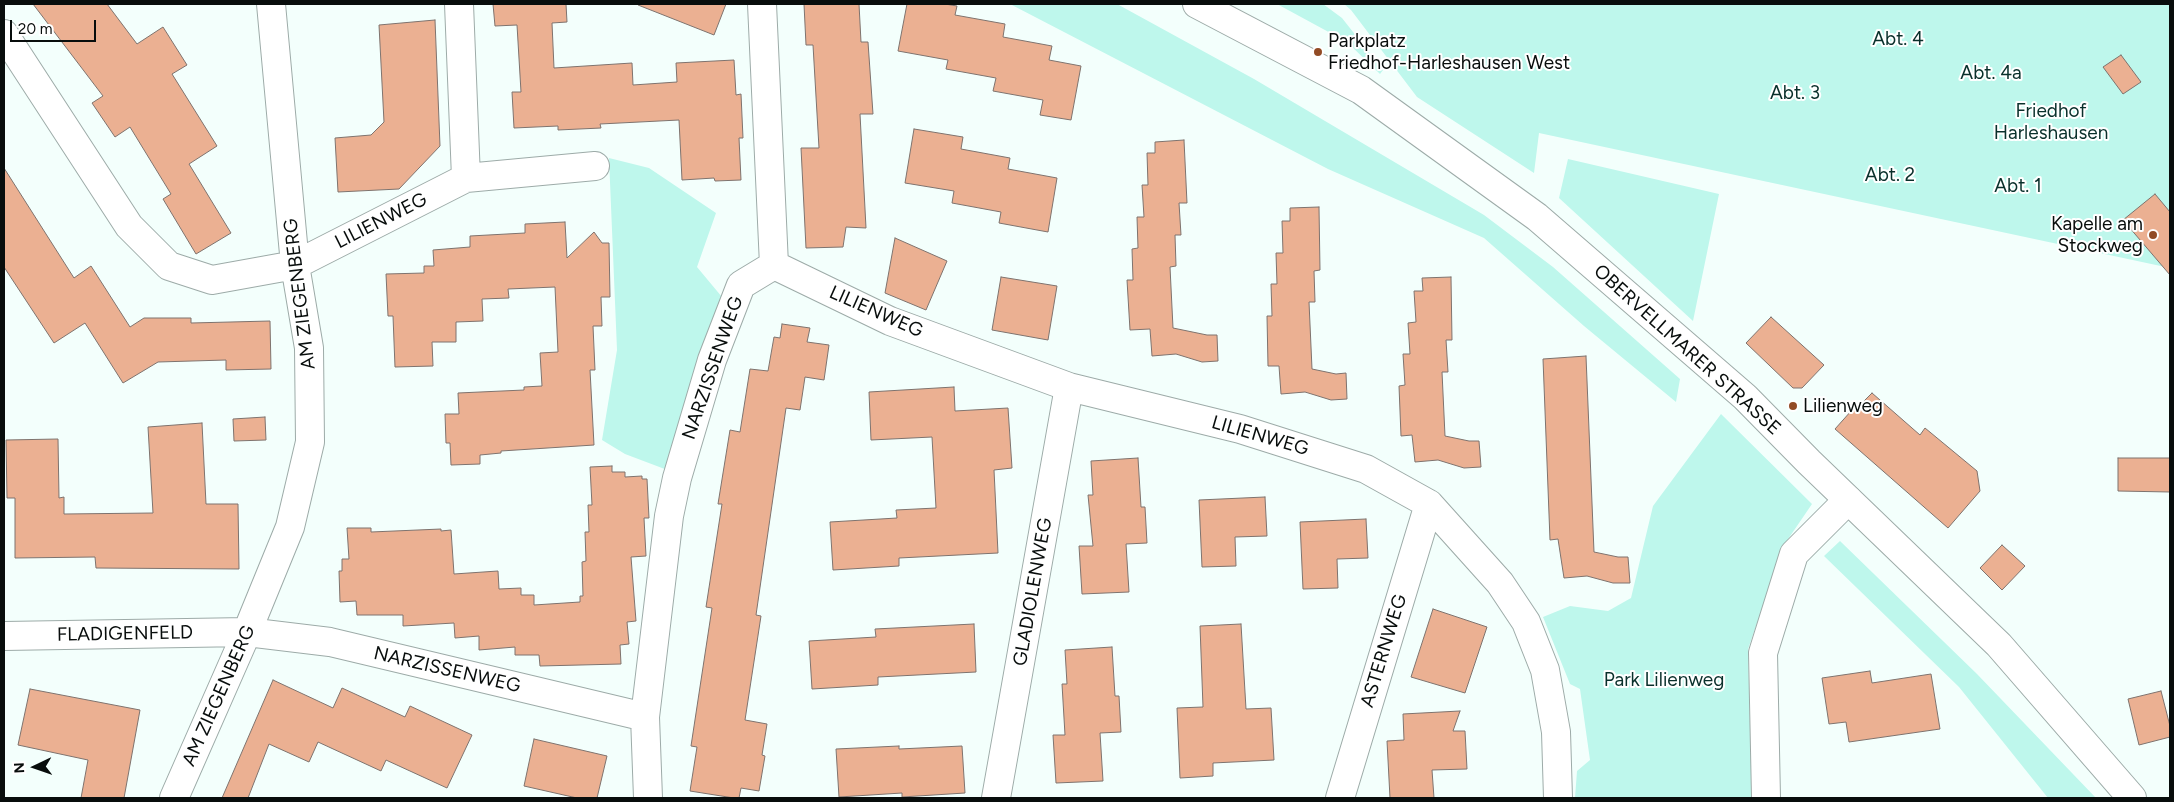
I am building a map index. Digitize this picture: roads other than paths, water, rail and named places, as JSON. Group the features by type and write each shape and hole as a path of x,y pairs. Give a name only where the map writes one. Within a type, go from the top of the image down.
{"street":[{"name":"AM ZIEGENBERG","path":"174,798 247,632 290,527 310,442 310,348 295,265 271,4"},
{"path":"459,4 466,178"},
{"path":"762,4 774,265"},
{"name":"OBERVELLMARER STRASSE","path":"1197,4 1361,90 1537,217 1745,397 1848,500 2000,645 2132,798"},
{"name":"LILIENWEG","path":"4,34 129,226 169,266 212,280 295,265 466,178 595,166"},
{"name":"LILIENWEG","path":"774,265 890,321 1069,387 1240,429 1366,469 1429,504 1500,583 1526,622 1545,670 1556,732 1558,798"},
{"name":"NARZISSENWEG","path":"648,798 645,717 669,516 677,478 712,360 741,285 774,265"},
{"name":"GLADIOLENWEG","path":"996,798 1069,387"},
{"path":"1766,798 1763,653 1794,554 1848,500"},
{"name":"ASTERNWEG","path":"1340,798 1429,504"},
{"name":"NARZISSENWEG","path":"247,632 330,642 645,717"},
{"name":"FLADIGENFELD","path":"4,636 247,632"}],"place":[{"name":"Parkplatz Friedhof-Harleshausen West","path":"1318,52"},
{"name":"Kapelle am Stockweg","path":"2153,235"},
{"name":"Lilienweg","path":"1793,406"}],"park label":[{"name":"Abt. 4","path":"1898,39"},
{"name":"Abt. 4a","path":"1991,73"},
{"name":"Abt. 3","path":"1795,93"},
{"name":"Friedhof Harleshausen","path":"2051,122"},
{"name":"Abt. 2","path":"1890,175"},
{"name":"Abt. 1","path":"2018,186"},
{"name":"Park Lilienweg","path":"1664,680"}]}
